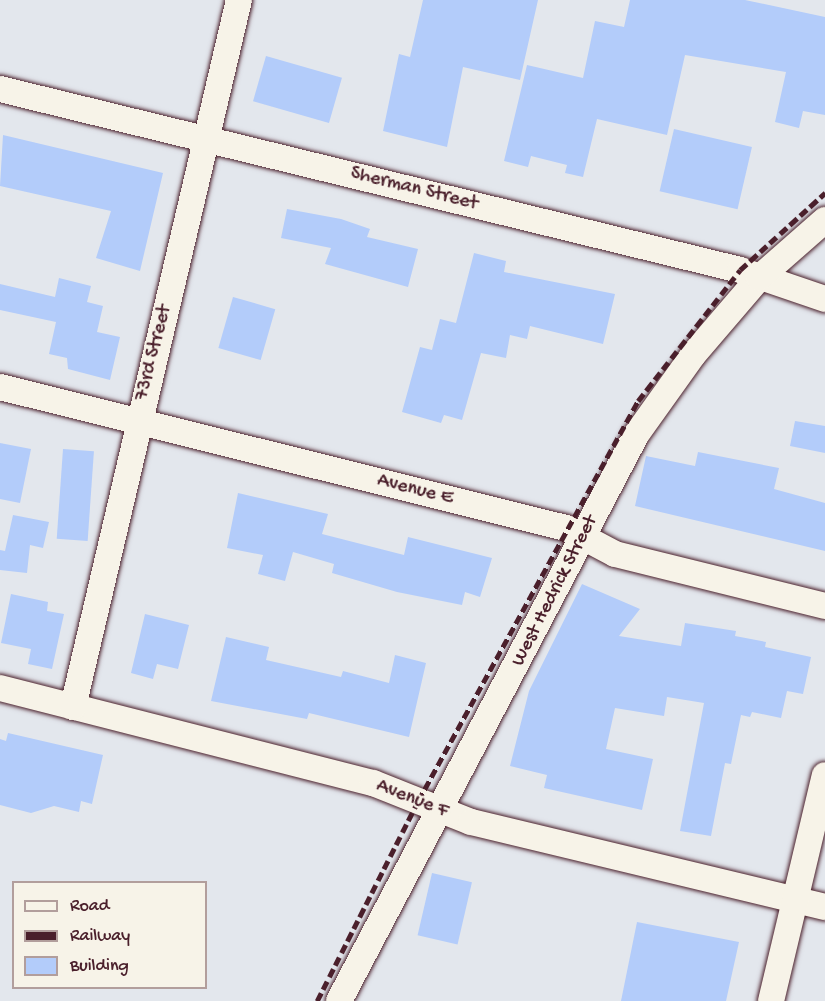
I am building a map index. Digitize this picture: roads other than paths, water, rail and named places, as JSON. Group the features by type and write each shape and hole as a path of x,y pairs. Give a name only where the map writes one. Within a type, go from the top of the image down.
{"street":[{"name":"73rd Street","path":"73,707 138,420 239,0"},
{"name":"Sherman Street","path":"0,89 207,137 759,278 825,299"},
{"name":"West Hedrick Street","path":"339,1001 442,810 636,435 693,355 759,278 825,220"},
{"name":"Avenue E","path":"0,387 566,528 615,554 825,606"},
{"name":"Avenue F","path":"0,688 373,783 471,822 825,907"},
{"path":"771,1001 825,775"}],"railway":[{"path":"317,1001 418,801 638,401 740,270 825,193"}]}
